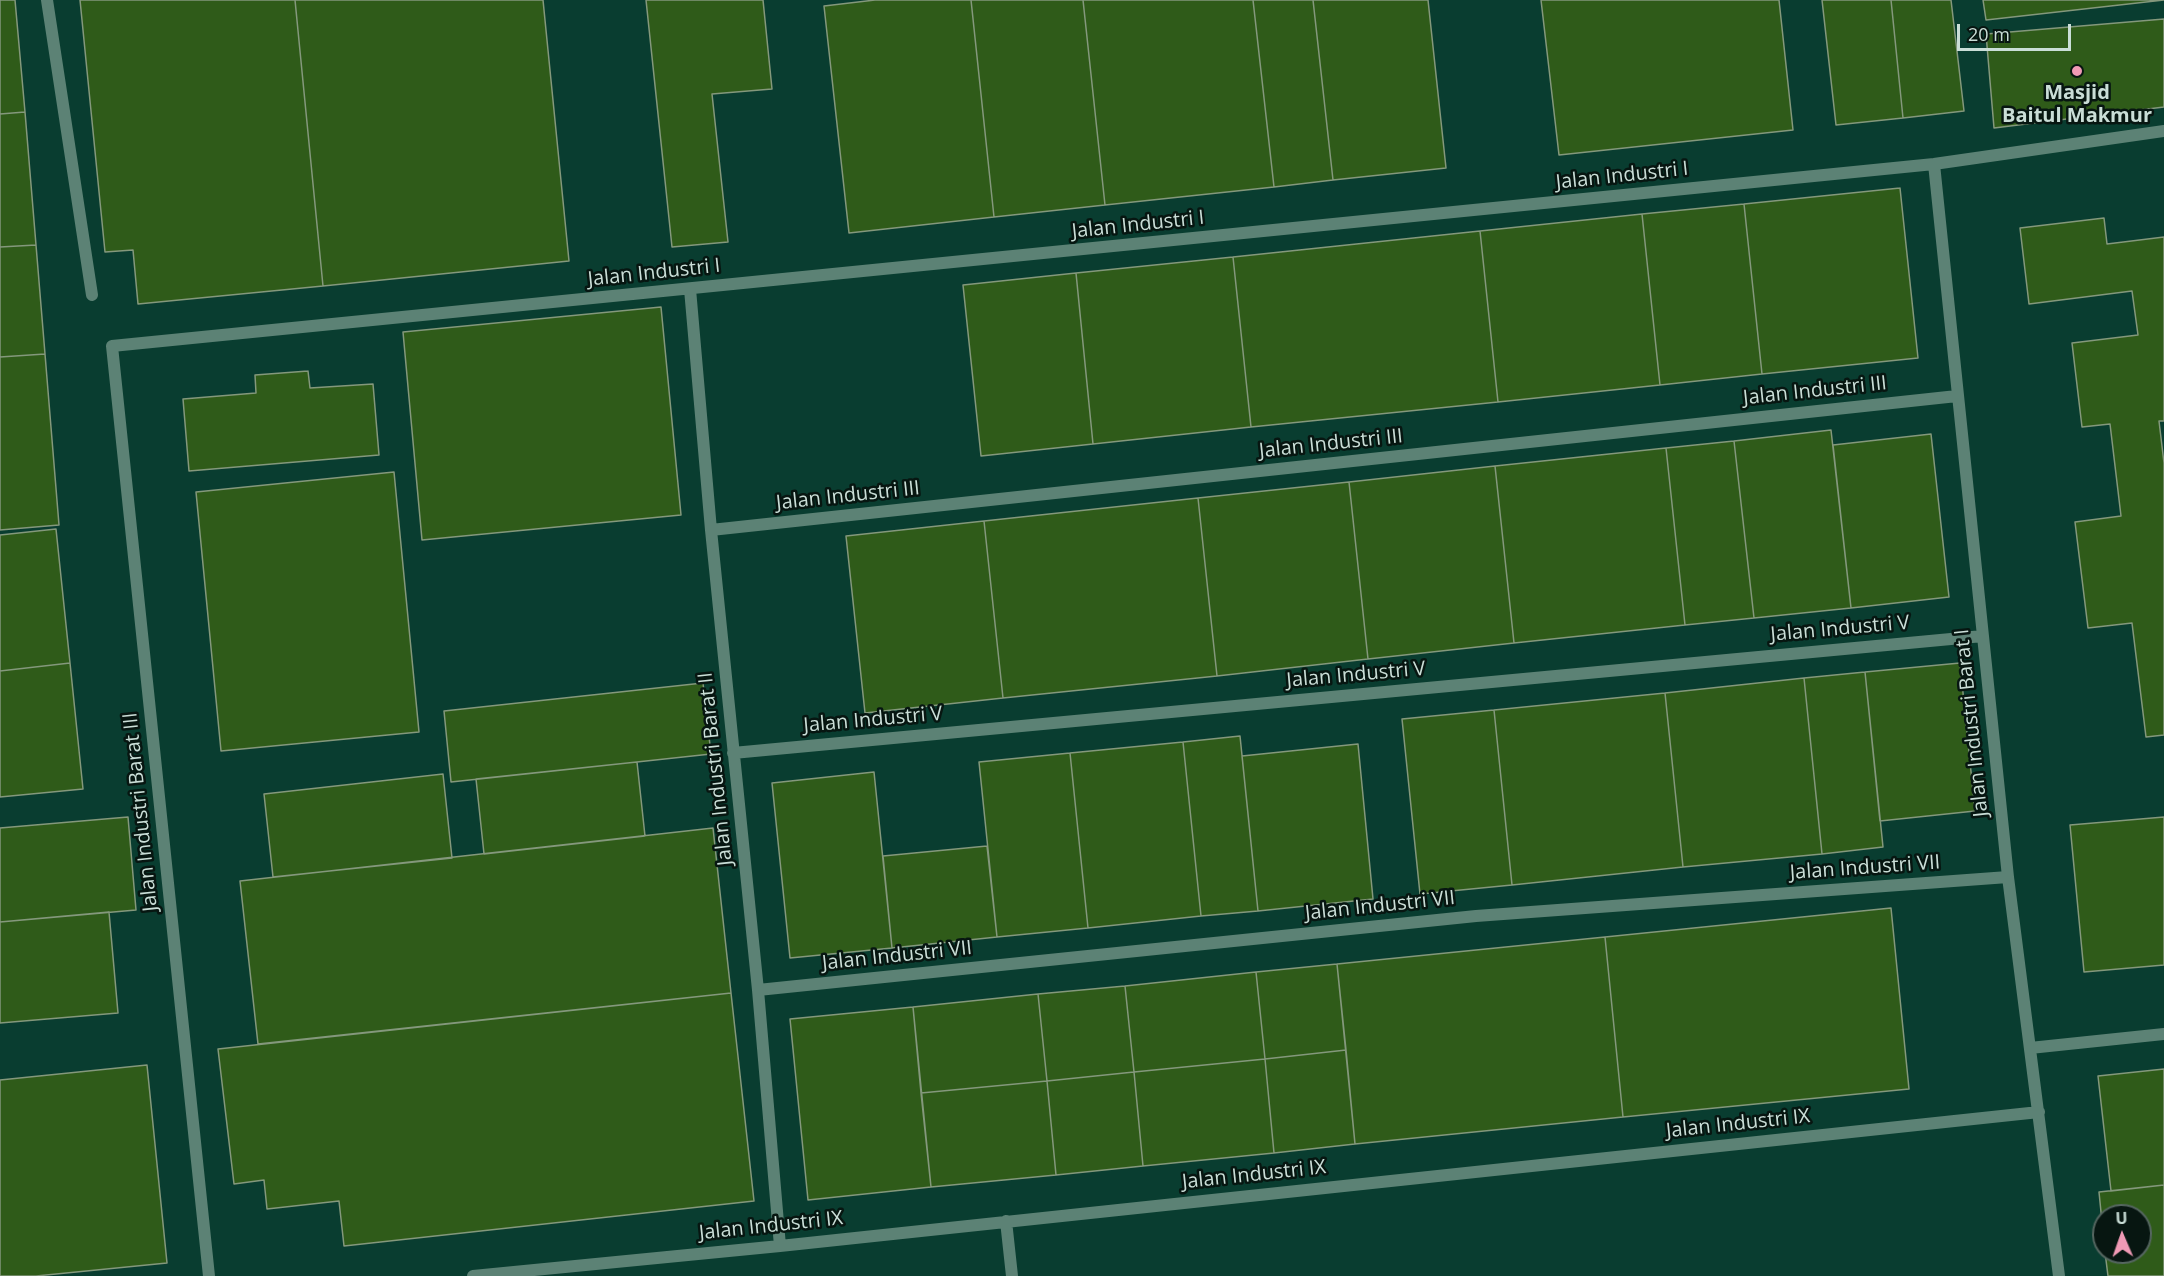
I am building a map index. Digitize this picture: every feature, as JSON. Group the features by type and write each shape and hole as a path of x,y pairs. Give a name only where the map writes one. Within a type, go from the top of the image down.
{"lane":[{"path":"47,0 92,295"},
{"name":"Jalan Industri I","path":"115,346 1934,164 2164,131"},
{"name":"Jalan Industri Barat I","path":"1934,164 2008,877 2059,1276"},
{"name":"Jalan Industri Barat II","path":"690,289 711,530 758,990 780,1246"},
{"name":"Jalan Industri Barat III","path":"115,346 112,346 113,358 209,1276"},
{"name":"Jalan Industri III","path":"711,530 1957,396"},
{"name":"Jalan Industri V","path":"734,753 1983,636"},
{"name":"Jalan Industri VII","path":"758,990 1476,916 2008,877"},
{"path":"2030,1048 2164,1034"},
{"name":"Jalan Industri IX","path":"473,1276 780,1246 2039,1112"},
{"path":"1006,1221 1012,1276"}],"shaded area":[{"path":"0,0 2164,0 2164,1276 0,1276"}],"building":[{"path":"0,0 15,0 25,112 0,114"},
{"path":"80,0 295,0 323,286 138,304 133,250 105,252"},
{"path":"295,0 543,0 569,261 323,286"},
{"path":"646,0 763,0 772,89 712,94 728,242 672,247"},
{"path":"875,0 971,0 994,217 849,233 824,6"},
{"path":"971,0 1083,0 1105,205 994,217"},
{"path":"1083,0 1253,0 1274,187 1105,205"},
{"path":"1253,0 1313,0 1333,180 1274,187"},
{"path":"1313,0 1428,0 1446,168 1333,180"},
{"path":"1541,0 1779,0 1793,130 1559,155"},
{"path":"1822,0 1891,0 1903,118 1836,125"},
{"path":"1891,0 1951,0 1964,111 1903,118"},
{"path":"1983,0 2164,0 1986,20"},
{"name":"Masjid Baitul Makmur","path":"2164,19 2164,107 1994,128 1986,34"},
{"path":"25,112 36,245 0,247 0,114"},
{"path":"1900,188 1918,358 1762,374 1744,204"},
{"path":"1744,204 1762,374 1660,385 1642,214"},
{"path":"1642,214 1660,385 1498,402 1480,231"},
{"path":"2104,218 2107,244 2164,237 2164,421 2159,421 2164,463 2164,735 2146,737 2132,623 2088,628 2075,522 2121,516 2110,424 2082,427 2072,343 2138,335 2132,291 2029,304 2020,228"},
{"path":"1480,231 1498,402 1251,427 1233,257"},
{"path":"36,245 45,354 0,357 0,247"},
{"path":"1233,257 1251,427 1093,444 1076,273"},
{"path":"1076,273 1093,444 981,456 963,285"},
{"path":"661,307 681,515 422,540 403,332"},
{"path":"45,354 59,525 0,530 0,357"},
{"path":"308,371 310,388 373,384 379,455 189,471 183,399 256,393 255,375"},
{"path":"1831,430 1851,608 1754,618 1734,441"},
{"path":"1931,434 1949,597 1851,608 1833,445"},
{"path":"1734,441 1754,618 1685,625 1666,448"},
{"path":"1666,448 1685,625 1514,643 1495,466"},
{"path":"1495,466 1514,643 1368,659 1349,482"},
{"path":"394,472 419,732 221,751 196,492"},
{"path":"1349,482 1368,659 1217,676 1198,498"},
{"path":"1198,498 1217,676 1003,698 984,521"},
{"path":"984,521 1003,698 865,713 846,536"},
{"path":"56,529 70,663 0,671 0,535"},
{"path":"70,663 83,789 0,797 0,671"},
{"path":"1960,663 1975,811 1880,821 1865,672"},
{"path":"1865,672 1883,847 1822,854 1804,678"},
{"path":"1804,678 1822,854 1683,867 1665,693"},
{"path":"703,683 711,754 451,782 444,711"},
{"path":"1665,693 1683,867 1512,885 1494,710"},
{"path":"1494,710 1512,885 1420,894 1402,719"},
{"path":"1240,736 1258,911 1201,916 1183,742"},
{"path":"1183,742 1201,916 1088,928 1070,753"},
{"path":"1358,744 1373,899 1258,911 1242,756"},
{"path":"1070,753 1088,928 997,937 979,762"},
{"path":"637,762 645,836 484,854 476,779"},
{"path":"874,772 892,948 790,958 772,783"},
{"path":"443,774 452,858 273,877 264,794"},
{"path":"128,817 136,910 0,922 0,828"},
{"path":"2164,817 2164,965 2084,972 2070,825"},
{"path":"713,828 731,993 258,1044 240,881"},
{"path":"987,846 997,937 892,948 883,856"},
{"path":"1891,908 1909,1089 1623,1117 1605,937"},
{"path":"109,912 118,1013 0,1023 0,922"},
{"path":"1605,937 1623,1117 1355,1144 1337,964"},
{"path":"1337,964 1346,1050 1265,1059 1256,972"},
{"path":"1256,972 1265,1059 1134,1072 1125,986"},
{"path":"1125,986 1134,1072 1047,1081 1038,994"},
{"path":"731,993 754,1201 344,1246 339,1201 267,1209 264,1180 234,1184 218,1049"},
{"path":"1038,994 1047,1081 921,1093 913,1007"},
{"path":"913,1007 931,1187 808,1200 790,1019"},
{"path":"1346,1050 1355,1144 1274,1153 1265,1059"},
{"path":"1265,1059 1274,1153 1143,1166 1134,1072"},
{"path":"147,1065 167,1263 36,1276 0,1276 0,1080"},
{"path":"2164,1069 2164,1185 2111,1191 2098,1076"},
{"path":"1134,1072 1143,1166 1056,1175 1047,1081"},
{"path":"1047,1081 1056,1175 931,1187 921,1093"},
{"path":"2164,1185 2164,1276 2108,1276 2106,1264 2152,1264 2152,1204 2100,1204 2099,1192"}],"place":[{"name":"Masjid Baitul Makmur","path":"2077,71"}]}
